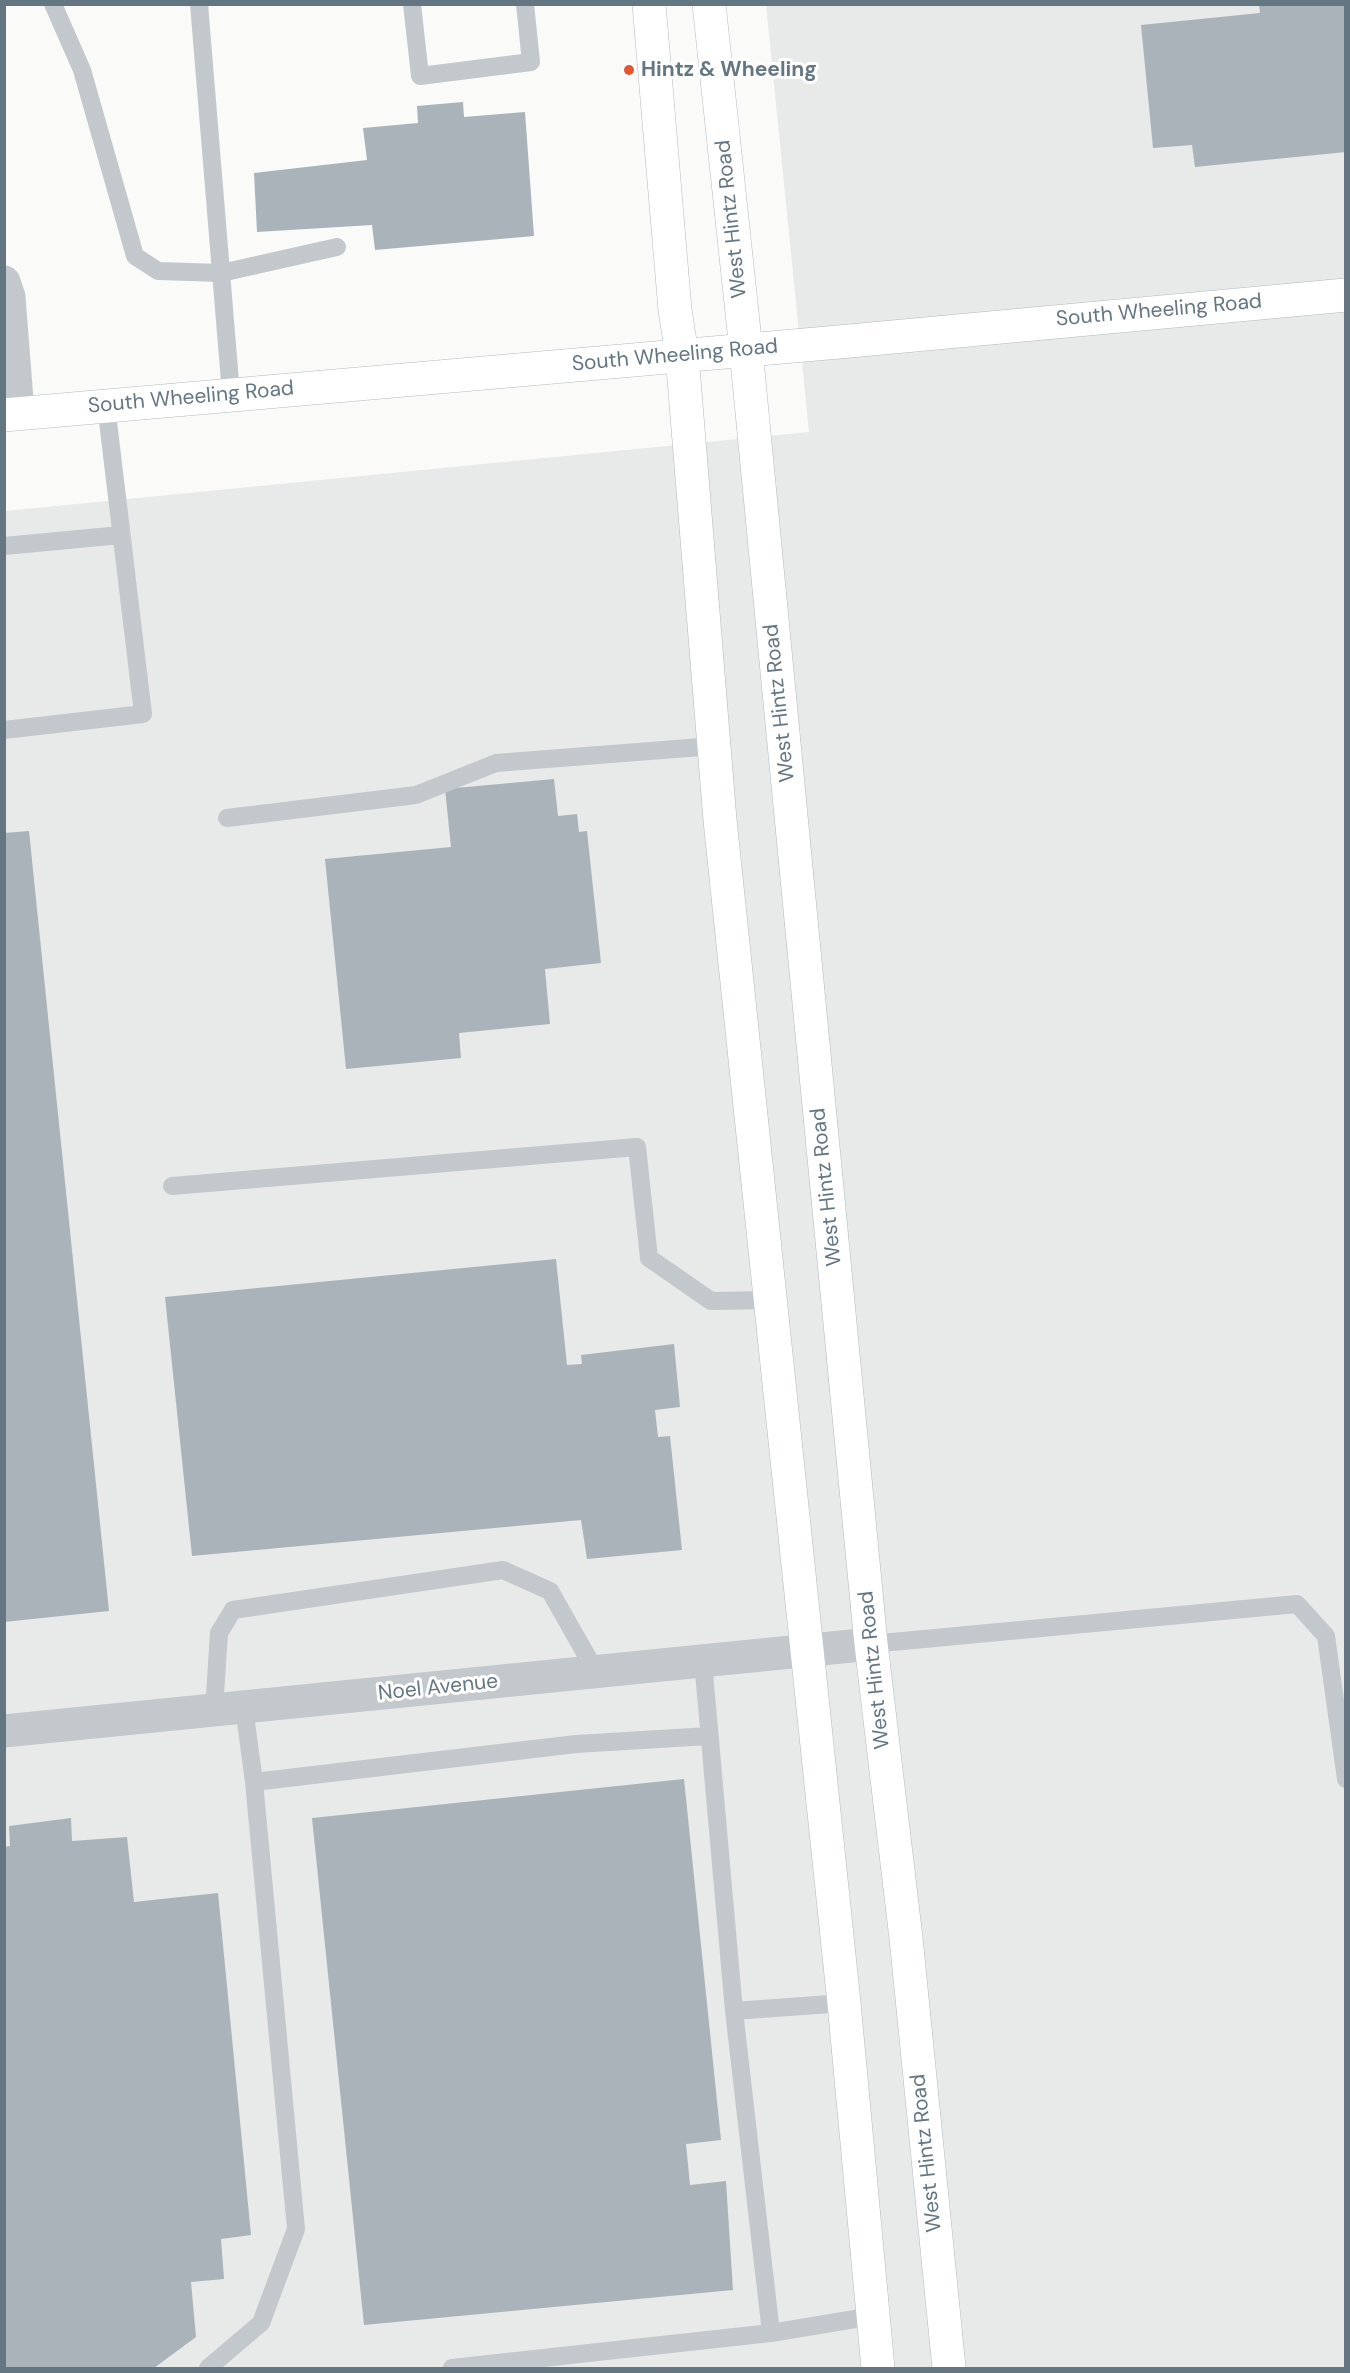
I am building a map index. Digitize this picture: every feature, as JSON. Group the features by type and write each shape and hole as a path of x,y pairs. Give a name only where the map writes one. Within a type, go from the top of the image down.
{"main road":[{"path":"649,4 675,310 682,355 714,746 844,2003 878,2368"},
{"name":"West Hintz Road","path":"709,4 746,350 871,1644 906,1938 949,2368"},
{"name":"South Wheeling Road","path":"11,414 1346,295"}],"street":[{"path":"4,282 9,297 11,414"},
{"name":"Noel Avenue","path":"4,1731 871,1644"}],"lane":[{"path":"53,4 82,70 135,256 158,270 221,273 337,247"},
{"path":"199,4 231,394"},
{"path":"412,4 420,76 531,62 525,4"},
{"path":"4,730 143,714 106,405"},
{"path":"4,546 121,535"},
{"path":"227,818 416,795 496,763 714,746"},
{"path":"172,1186 637,1147 649,1258 711,1301 770,1300"},
{"path":"208,2368 261,2323 296,2229 254,1782 229,1708 219,1633 233,1610 503,1570 550,1591 596,1672"},
{"path":"871,1644 1297,1604 1326,1636 1346,1779"},
{"path":"703,1661 734,2011 771,2333"},
{"path":"254,1782 576,1744 709,1736"},
{"path":"734,2011 844,2003"},
{"path":"452,2368 496,2366 771,2333 873,2316"}],"shaded area":[{"path":"766,5 1345,5 1345,2368 5,2368 5,511 809,432"}],"building":[{"path":"1259,4 1346,4 1346,152 1195,167 1192,145 1153,148 1141,25 1260,13"},
{"path":"463,102 464,117 525,112 534,236 375,250 372,225 257,232 254,173 367,160 363,128 418,123 417,106"},
{"path":"554,779 558,816 577,814 579,832 587,831 601,963 545,969 550,1024 459,1033 461,1058 346,1069 325,859 451,847 445,789"},
{"path":"29,831 109,1611 4,1622 4,833"},
{"path":"556,1259 567,1365 582,1364 581,1355 674,1344 680,1407 655,1410 658,1437 670,1436 682,1550 587,1559 581,1520 192,1556 165,1297"},
{"path":"684,1779 721,2140 686,2144 690,2185 726,2181 733,2290 364,2325 312,1818"},
{"path":"71,1818 72,1841 127,1837 134,1902 218,1893 251,2235 221,2239 224,2279 191,2282 196,2337 154,2368 4,2368 4,1847 10,1846 9,1826"}],"place":[{"name":"Hintz & Wheeling","path":"629,70"}]}
